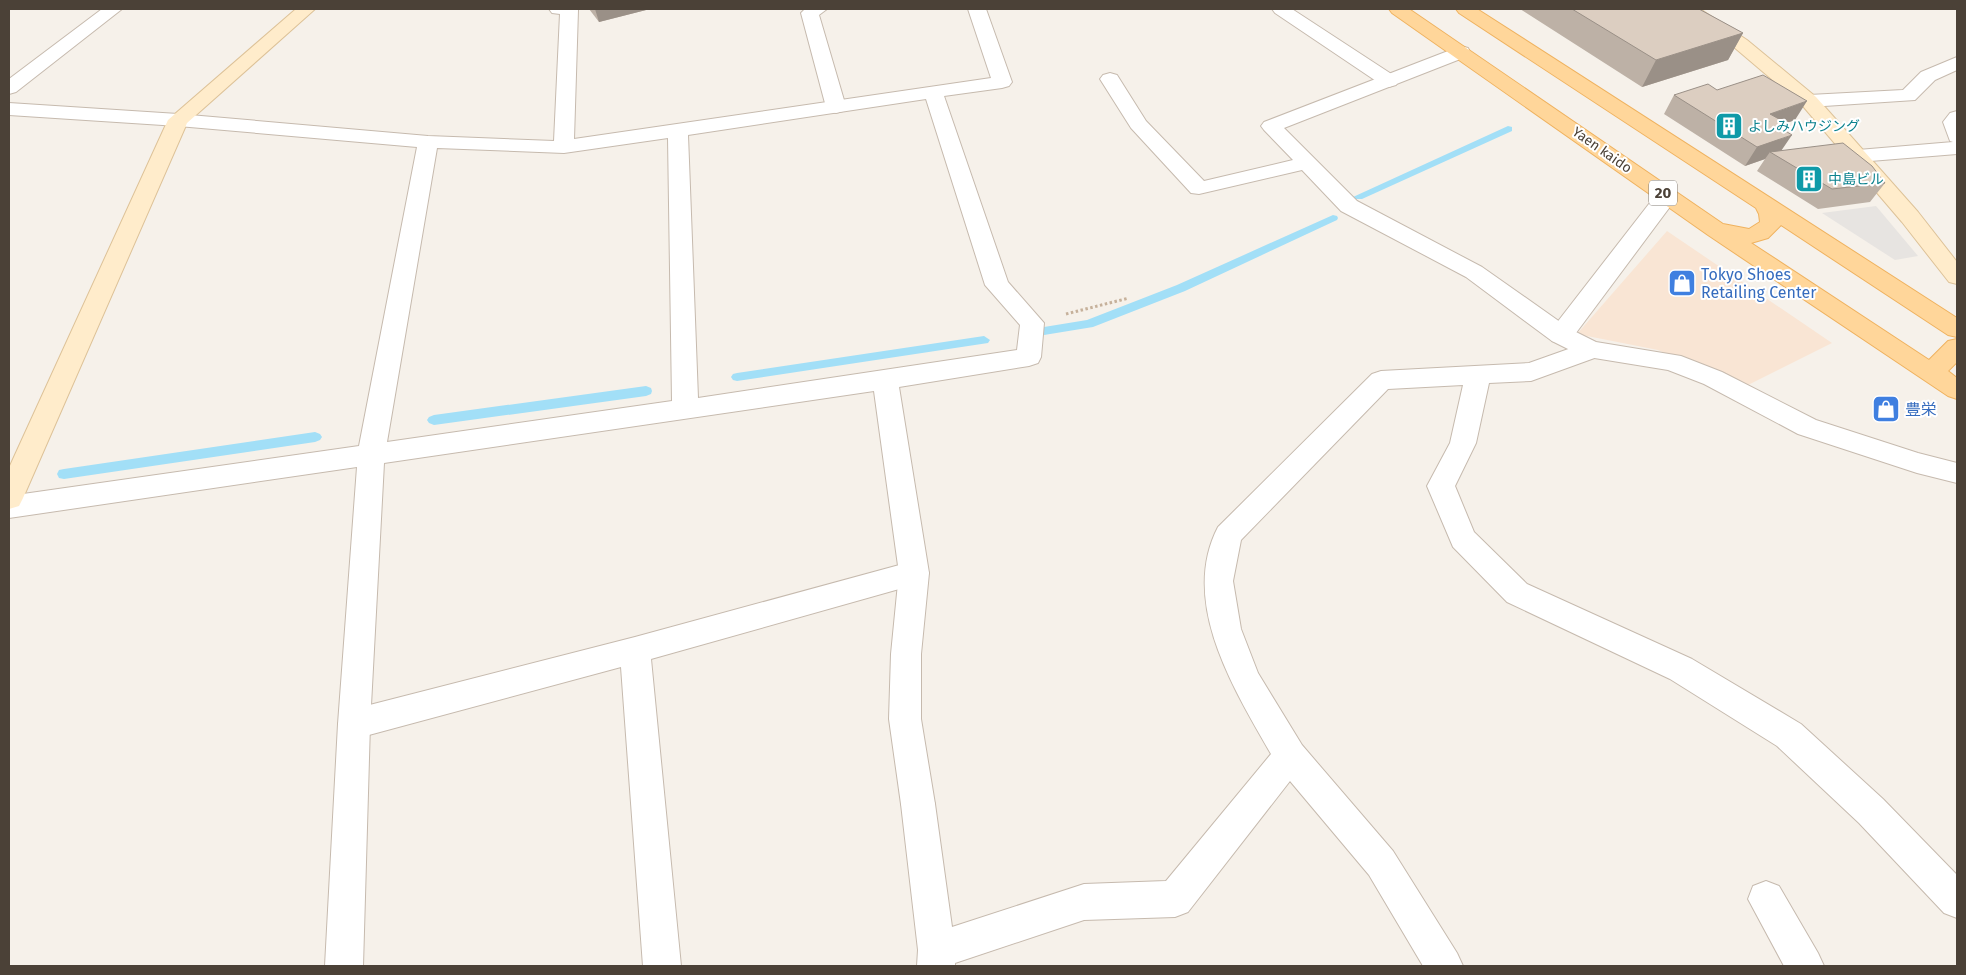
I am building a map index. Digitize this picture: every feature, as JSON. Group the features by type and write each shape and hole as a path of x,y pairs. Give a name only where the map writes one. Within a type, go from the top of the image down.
{"main road":[{"name":"Yaen kaido","path":"1398,9 1716,230 1957,390"},
{"path":"1465,9 1957,329"},
{"path":"1716,230 1750,237 1765,232 1771,223 1770,214 1764,204"},
{"path":"1931,373 1957,347"}],"street":[{"path":"9,88 113,9"},
{"path":"9,498 178,120 306,9"},
{"path":"558,9 569,10 564,148"},
{"path":"818,9 810,13 836,106"},
{"path":"9,109 178,120 428,142 564,148 1002,82 977,9"},
{"path":"1282,9 1389,81"},
{"path":"1688,9 1741,44 1809,101 1858,156 1957,277"},
{"path":"1461,52 1271,126 1349,206 1474,272 1561,335 1591,350 1672,362 1713,378 1807,426 1917,463 1957,474"},
{"path":"1809,101 1908,96 1928,76 1957,63"},
{"path":"1110,79 1138,124 1200,188 1307,163"},
{"path":"9,507 885,380 1030,357 1032,323 997,285 932,92"},
{"path":"1957,117 1954,122 1957,137"},
{"path":"678,130 685,409"},
{"path":"344,966 354,724 371,455 428,142"},
{"path":"1858,156 1957,148"},
{"path":"1561,335 1667,196"},
{"path":"1444,966 1381,863 1290,756 1245,679 1226,629 1218,581 1228,535 1381,380 1531,372 1591,350"},
{"path":"1478,374 1464,443 1441,486 1463,539 1517,592 1682,669 1789,735 1871,811 1957,900"},
{"path":"885,380 914,573 906,654 905,719 918,804 936,958 1084,902 1174,899 1290,756"},
{"path":"354,724 635,650 914,573"},
{"path":"635,650 662,966"},
{"path":"1766,899 1805,966"}],"path":[{"path":"1032,323 1129,298"}],"shaded area":[{"path":"1876,206 1918,256 1895,260 1822,213"},
{"name":"Tokyo Shoes Retailing Center","path":"1667,231 1832,343 1742,388 1658,350 1577,334"}],"building":[{"path":"1572,9 1699,9 1743,33 1656,60"},
{"path":"1763,75 1807,101 1770,114 1788,124 1779,127 1792,135 1757,147 1674,95 1708,84 1717,90"},
{"path":"1843,143 1872,166 1885,183 1832,189 1770,152"}],"waterway":[{"path":"1358,197 1508,129"},
{"path":"1044,331 1089,324 1181,288 1333,218"},
{"path":"737,377 984,340"},
{"path":"434,420 646,391"},
{"path":"64,474 315,437"}],"place":[{"name":"よしみハウジング","path":"1729,126"},
{"name":"中島ビル","path":"1809,179"},
{"name":"Tokyo Shoes Retailing Center","path":"1682,283"},
{"name":"豊栄","path":"1886,409"}]}
